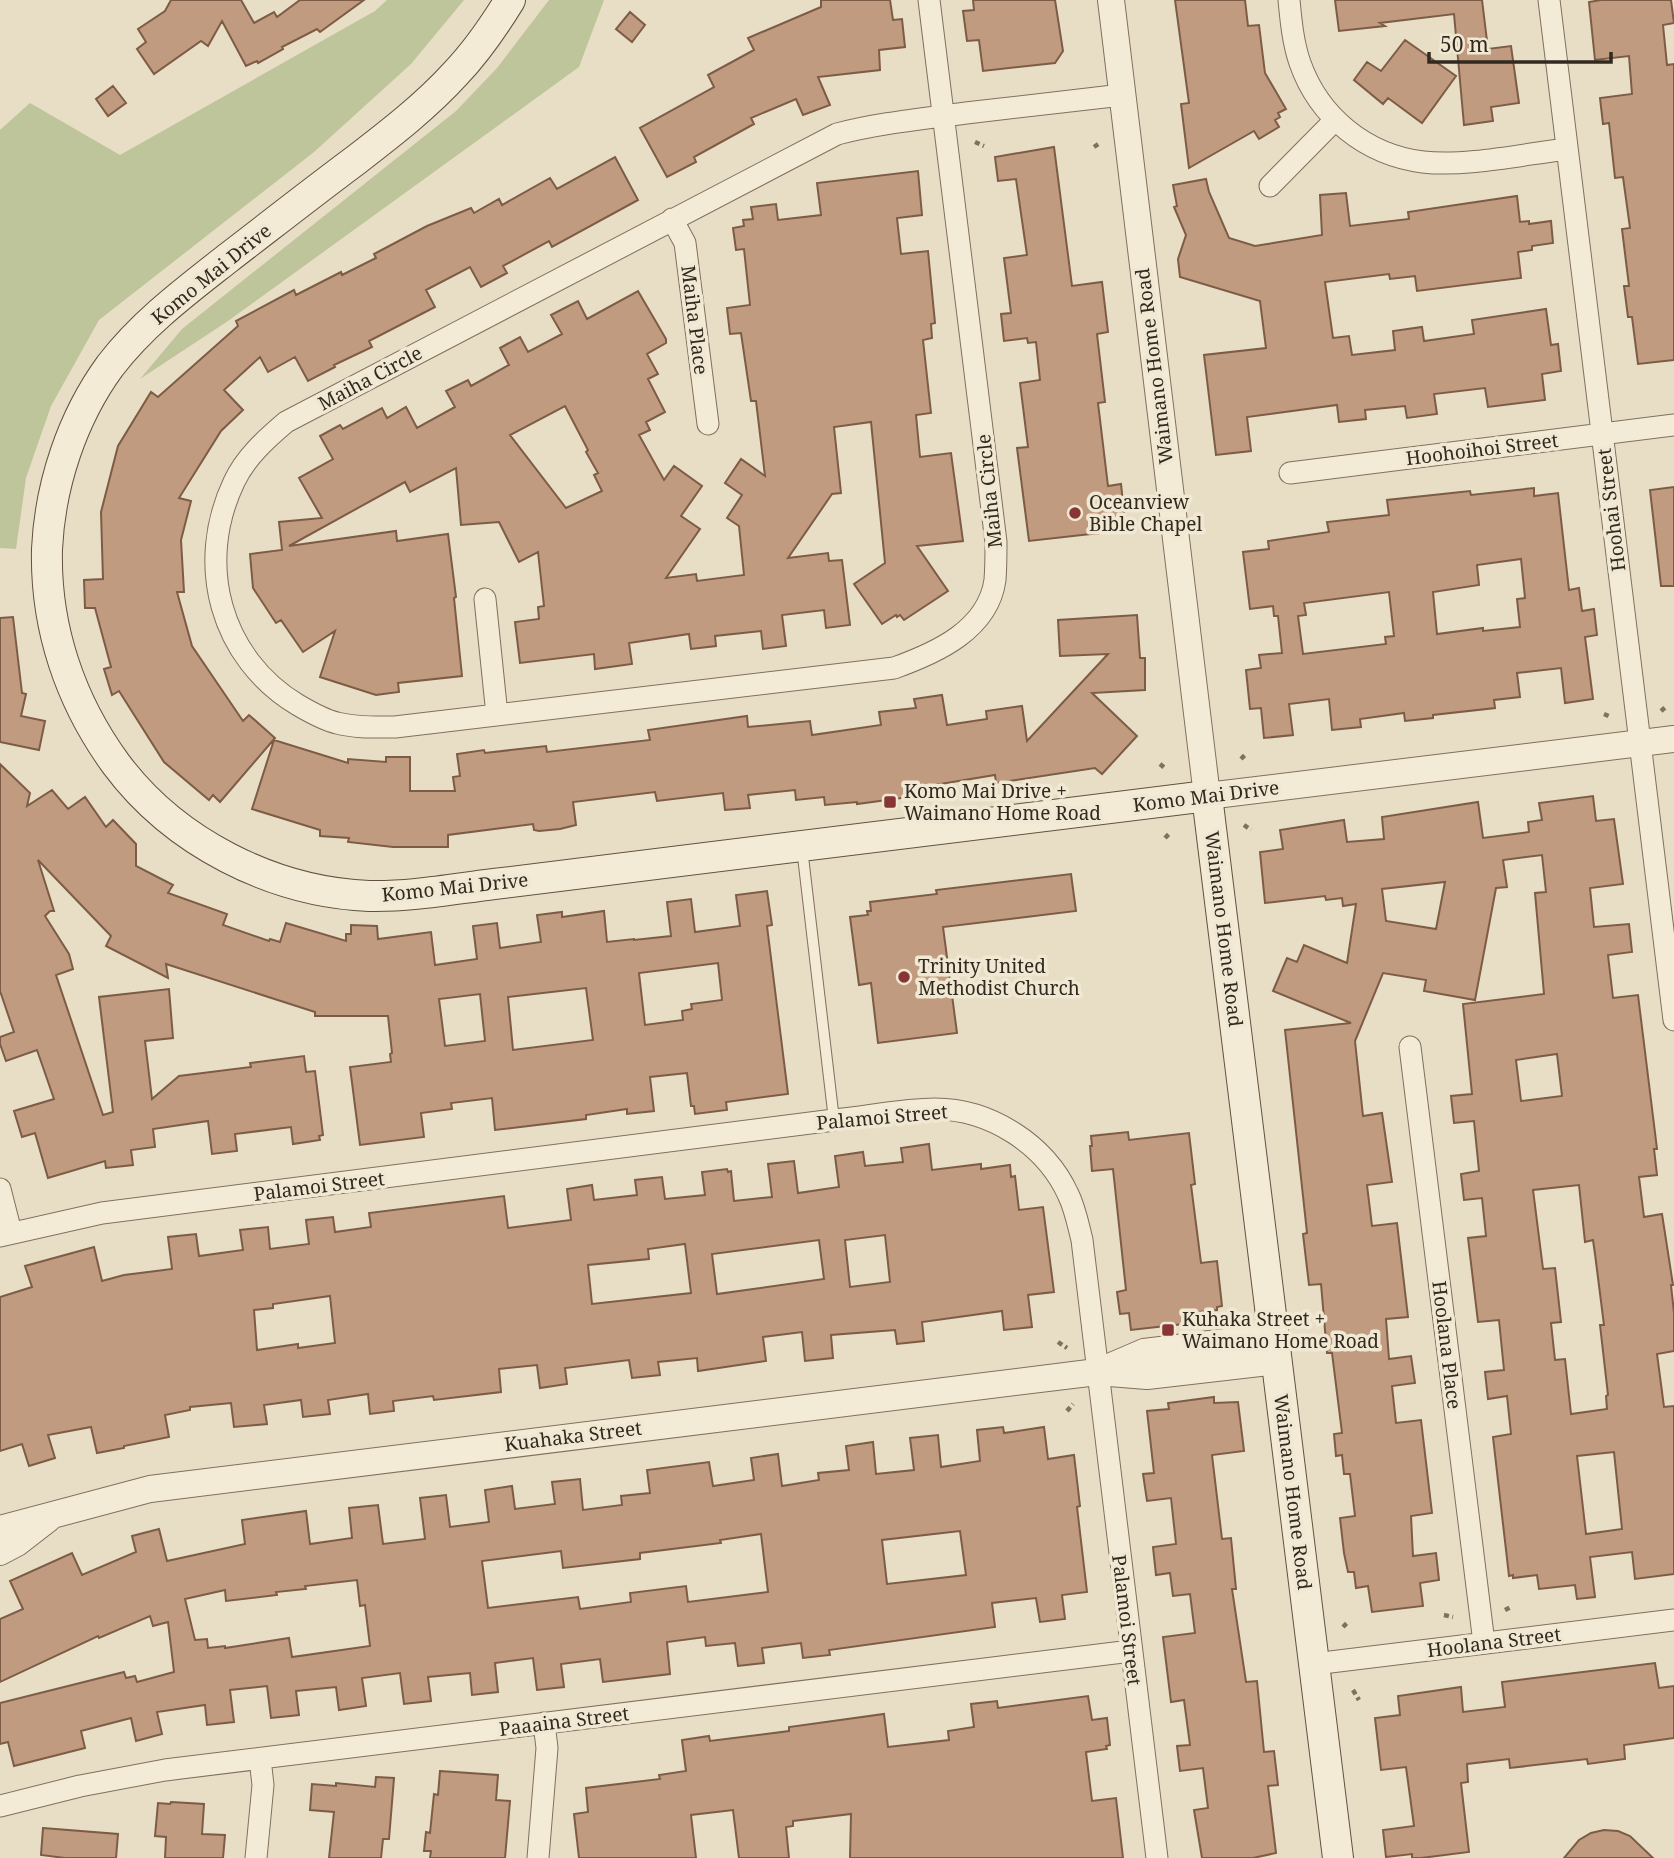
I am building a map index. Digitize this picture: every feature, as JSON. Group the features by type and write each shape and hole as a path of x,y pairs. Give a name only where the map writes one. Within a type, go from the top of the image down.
{"main road":[{"name":"Komo Mai Drive","path":"510,0 489,32 455,74 408,119 172,302 135,337 99,381 71,436 61,465 48,535 50,607 60,654 73,691 100,742 145,797 195,839 271,877 330,892 369,896 408,894 1207,796"},
{"name":"Waimano Home Road","path":"1207,796 1338,1858"}],"street":[{"path":"929,0 944,116"},
{"name":"Waimano Home Road","path":"1111,0 1207,796"},
{"path":"1289,0 1299,61 1307,83 1335,120 1373,148 1397,157 1424,162 1459,162 1567,149"},
{"name":"Hoohai Street","path":"1549,0 1674,1020"},
{"name":"Maiha Circle","path":"944,116 996,542 995,581 988,602 974,622 957,638 932,654 894,668 396,727 336,723 306,709 266,683 238,645 219,597 215,570 216,541 223,511 235,480 266,439 286,422 837,134 860,128 944,116 1122,95"},
{"path":"1270,186 1335,120"},
{"name":"Maiha Place","path":"672,219 685,243 708,424"},
{"name":"Hoohoihoi Street","path":"1290,473 1674,425"},
{"path":"485,599 497,715"},
{"name":"Komo Mai Drive","path":"1207,796 1674,739"},
{"name":"Hoolana Place","path":"1410,1047 1484,1643"},
{"name":"Palamoi Street","path":"5,1234 102,1213 834,1120 935,1109 960,1111 995,1121 1040,1153 1058,1175 1077,1216 1157,1858"},
{"path":"0,1189 5,1234"},
{"name":"Kuahaka Street","path":"0,1528 150,1489 1097,1371 1144,1352 1275,1349"},
{"name":"Kuahaka Street","path":"0,1552 16,1544 52,1516"},
{"name":"Hoolana Street","path":"1314,1664 1674,1620"},
{"name":"Paaaina Street","path":"0,1806 80,1786 153,1772 1131,1651"},
{"path":"538,1858 547,1748 544,1723"},
{"path":"256,1858 263,1785 260,1759"}],"lane":[{"path":"802,845 834,1120"}],"path":[{"path":"975,142 984,146"},
{"path":"1094,147 1100,143"},
{"path":"1661,711 1667,706"},
{"path":"1604,714 1611,717"},
{"path":"1160,764 1166,769"},
{"path":"1244,825 1251,830"},
{"path":"1165,838 1170,833"},
{"path":"1058,1342 1067,1348"},
{"path":"1067,1411 1073,1404"},
{"path":"1444,1615 1453,1617"},
{"path":"1343,1627 1349,1621"},
{"path":"1353,1690 1359,1700"}],"green space":[{"path":"387,0 464,0 411,64 314,152 99,320 51,406 26,478 16,549 0,548 0,130 30,103 120,155 375,11"},
{"path":"549,0 604,0 579,67 228,321 140,379 182,329 456,111 497,68"}],"building":[{"path":"171,0 241,0 254,23 274,12 277,17 300,0 364,0 320,32 317,29 258,63 257,61 246,66 222,21 208,46 201,41 154,74 137,49 146,42 138,29 165,11"},
{"path":"821,0 890,0 893,20 902,19 905,47 879,50 880,70 818,77 830,105 803,115 796,99 751,118 754,124 694,157 696,162 667,177 640,128 714,87 708,75 754,50 748,38 821,7"},
{"path":"973,0 1055,0 1063,51 1055,63 983,71 979,40 967,41 963,11 974,10"},
{"path":"1175,0 1245,0 1248,26 1259,25 1265,73 1286,109 1278,113 1280,117 1275,120 1279,127 1259,139 1254,131 1189,168 1181,104 1189,103"},
{"path":"1335,0 1482,0 1488,49 1511,46 1519,103 1491,107 1493,121 1464,125 1454,14 1339,31"},
{"path":"1671,0 1674,23 1663,25 1667,65 1674,64 1674,360 1638,364 1632,317 1628,317 1624,286 1629,286 1622,229 1630,228 1623,177 1615,178 1609,123 1603,124 1600,98 1632,94 1629,56 1595,60 1589,2"},
{"path":"630,12 645,25 632,42 616,29"},
{"path":"1405,40 1456,76 1422,123 1388,98 1383,104 1354,80 1367,62 1381,71"},
{"path":"113,86 126,103 108,116 96,99"},
{"path":"1054,147 1072,286 1102,282 1108,332 1097,334 1105,402 1098,403 1108,486 1121,484 1126,530 1029,541 1017,448 1028,447 1020,383 1040,380 1036,342 1028,343 1027,338 1004,341 1001,314 1011,313 1004,258 1027,255 1016,179 998,181 995,157"},
{"path":"615,157 638,200 552,247 549,241 503,266 507,273 481,287 470,267 426,290 435,307 369,341 372,347 308,381 295,357 268,372 260,357 224,390 243,410 221,431 179,498 191,501 181,540 184,592 177,592 192,646 243,721 249,715 275,738 220,802 213,795 209,800 164,762 119,691 112,695 104,669 111,667 95,608 85,608 84,580 103,579 101,512 118,446 151,392 158,397 238,326 236,321 294,290 296,295 341,272 342,275 376,258 374,254 427,226 471,208 474,213 499,199 502,205 550,178 557,189"},
{"path":"918,171 922,215 897,218 901,254 928,251 935,323 931,324 932,338 923,340 931,413 916,415 920,457 951,453 963,541 917,546 948,591 904,620 900,615 896,615 882,624 854,584 885,563 871,422 834,427 841,493 832,494 788,558 828,553 829,561 842,560 850,625 826,628 824,610 782,615 786,646 763,649 761,631 715,636 716,646 691,649 689,634 629,643 632,664 595,669 594,654 520,663 515,622 539,619 538,607 544,606 538,552 519,562 499,522 461,525 456,468 410,492 405,482 289,546 396,531 397,541 448,534 462,676 398,683 399,692 376,695 320,677 335,631 303,652 281,620 276,623 253,588 250,554 282,550 279,522 322,518 299,478 333,459 320,436 340,425 343,429 382,408 387,418 406,407 417,428 455,407 446,391 468,380 471,386 509,365 500,348 520,337 528,352 562,334 551,315 578,301 587,319 638,291 666,339 666,343 647,354 658,374 648,379 665,412 646,422 650,430 639,435 664,480 674,466 702,486 681,516 700,529 666,578 696,574 697,581 744,575 739,526 727,518 742,495 725,483 741,459 765,476 756,401 751,401 741,333 730,334 727,308 750,305 744,249 736,250 733,228 744,226 743,220 753,219 751,207 776,204 778,220 821,215 817,183","holes":["565,406 588,450 586,452 598,473 594,475 602,491 566,508 510,435"]},
{"path":"1206,179 1229,238 1255,246 1322,235 1320,195 1346,193 1350,226 1409,219 1408,212 1517,196 1520,222 1529,221 1529,224 1551,221 1553,243 1532,246 1532,250 1518,252 1521,278 1417,291 1415,276 1390,279 1389,274 1325,282 1333,338 1349,336 1352,355 1395,350 1393,331 1422,327 1424,341 1474,334 1472,320 1546,309 1551,345 1558,344 1561,371 1542,374 1545,400 1488,407 1485,388 1434,394 1437,414 1407,418 1405,406 1365,410 1366,419 1339,422 1337,405 1247,417 1251,451 1216,455 1204,355 1266,348 1260,301 1180,277 1178,259 1186,235 1174,207 1177,206 1173,185"},
{"path":"1674,487 1674,586 1661,586 1650,490"},
{"path":"1534,488 1534,496 1558,493 1569,590 1579,588 1582,611 1594,609 1597,635 1585,637 1593,699 1565,703 1561,668 1517,673 1520,697 1494,700 1495,708 1405,721 1404,713 1360,719 1361,727 1332,730 1329,699 1289,704 1293,735 1264,738 1261,708 1250,709 1246,670 1261,668 1259,655 1282,653 1278,616 1274,616 1273,606 1250,609 1243,552 1269,549 1268,541 1329,532 1327,522 1389,515 1387,500 1470,491 1471,495","holes":["1521,559 1525,598 1517,599 1520,627 1483,631 1483,628 1437,634 1433,592 1479,585 1477,565","1389,592 1394,636 1385,637 1386,644 1303,654 1298,616 1306,615 1304,603"]},
{"path":"1137,615 1140,658 1145,658 1145,690 1092,693 1137,736 1102,774 1095,768 996,783 995,775 916,788 917,796 857,804 825,805 824,797 796,800 795,790 748,795 750,808 725,810 723,793 657,801 655,792 573,802 576,825 539,831 534,830 533,824 448,835 448,847 393,847 348,842 349,838 320,836 320,830 252,809 274,740 348,763 348,759 386,762 386,757 410,757 410,791 455,791 453,777 460,776 457,754 546,746 547,752 650,740 648,730 747,716 748,727 810,721 812,735 881,725 879,712 916,708 914,699 942,695 947,725 987,719 986,711 1022,706 1027,741 1108,654 1060,656 1058,620"},
{"path":"13,617 22,693 26,694 21,716 45,721 39,750 0,742 0,618"},
{"path":"0,764 30,793 27,806 52,790 68,809 85,797 106,827 113,820 136,844 136,866 173,885 168,893 227,914 223,925 269,941 280,942 286,923 346,941 346,934 351,934 351,925 377,926 378,939 431,932 435,965 477,959 473,926 497,923 500,948 541,942 537,915 562,912 562,917 604,911 607,942 671,936 667,902 691,899 695,932 740,926 736,895 767,891 772,925 767,926 788,1094 726,1102 727,1110 695,1114 694,1106 691,1106 687,1073 650,1077 654,1111 627,1114 627,1109 586,1115 586,1119 495,1130 492,1098 451,1103 452,1109 421,1113 424,1137 360,1145 350,1067 391,1062 388,1016 315,1016 315,1012 166,964 168,978 106,946 111,936 38,860 54,911 45,916 69,954 73,969 56,975 103,1115 113,1112 99,997 169,989 173,1038 145,1041 152,1099 179,1076 251,1067 250,1063 304,1056 306,1072 315,1071 323,1135 319,1136 320,1140 293,1144 291,1127 235,1134 237,1151 212,1154 208,1121 153,1129 155,1147 131,1150 133,1165 106,1168 105,1161 48,1178 35,1133 22,1137 14,1111 54,1099 37,1050 6,1061 0,1037 14,1032 0,991","holes":["718,963 722,1000 691,1004 692,1009 682,1011 683,1020 645,1025 639,973","586,988 593,1040 513,1050 508,997","480,994 485,1041 445,1046 439,999"]},
{"path":"1593,796 1596,821 1614,819 1623,884 1590,888 1594,927 1629,924 1632,952 1608,955 1613,998 1638,995 1657,1149 1654,1149 1657,1175 1639,1177 1644,1217 1662,1214 1673,1285 1674,1351 1657,1354 1664,1407 1674,1406 1674,1574 1635,1579 1632,1552 1590,1557 1595,1597 1577,1599 1575,1585 1539,1589 1537,1575 1513,1578 1513,1575 1509,1576 1493,1437 1511,1434 1507,1396 1488,1399 1485,1372 1504,1370 1499,1320 1478,1322 1468,1238 1486,1236 1482,1198 1464,1200 1461,1174 1479,1171 1474,1121 1454,1123 1451,1096 1472,1094 1463,1004 1544,994 1535,893 1546,892 1542,855 1503,860 1507,887 1496,888 1475,1000 1424,991 1426,980 1383,973 1355,1041 1363,1116 1382,1113 1392,1182 1367,1185 1372,1226 1397,1223 1408,1317 1386,1319 1389,1359 1411,1356 1415,1383 1392,1386 1396,1423 1421,1420 1432,1513 1411,1516 1413,1556 1436,1553 1439,1580 1420,1583 1423,1606 1372,1612 1368,1586 1356,1588 1354,1572 1348,1572 1344,1553 1340,1518 1355,1516 1350,1474 1344,1474 1342,1455 1336,1456 1334,1434 1342,1433 1332,1353 1327,1353 1321,1284 1309,1285 1303,1234 1307,1233 1285,1030 1351,1023 1273,991 1287,958 1297,962 1304,945 1347,963 1356,904 1343,906 1342,898 1326,900 1325,896 1265,903 1260,852 1283,849 1280,830 1344,820 1347,842 1384,839 1382,817 1478,802 1483,838 1529,832 1528,822 1542,820 1539,803","holes":["1445,882 1436,929 1386,921 1382,889","1557,1054 1562,1096 1521,1101 1516,1060","1579,1185 1585,1242 1593,1240 1604,1325 1600,1325 1608,1395 1607,1409 1571,1414 1565,1359 1555,1360 1551,1323 1561,1322 1555,1268 1543,1269 1533,1190","1614,1452 1622,1529 1586,1534 1577,1456"]},
{"name":"Trinity United Methodist Church","path":"1071,874 1076,911 943,927 957,1033 878,1043 871,983 859,985 850,917 868,915 867,911 871,911 870,902 937,894 936,890"},
{"path":"1128,1132 1129,1140 1189,1133 1195,1184 1191,1185 1201,1263 1217,1261 1222,1306 1217,1307 1217,1310 1191,1313 1192,1323 1131,1330 1129,1313 1120,1314 1117,1292 1126,1290 1113,1169 1092,1171 1090,1146 1091,1136"},
{"path":"929,1144 932,1170 981,1164 981,1169 1010,1165 1011,1177 1015,1176 1019,1210 1043,1207 1054,1292 1028,1295 1032,1327 1004,1330 1002,1311 922,1322 924,1341 897,1344 895,1330 831,1335 833,1358 805,1361 802,1332 763,1337 766,1361 698,1371 697,1358 658,1362 660,1375 632,1378 629,1360 565,1368 567,1384 540,1388 537,1365 499,1369 501,1392 434,1400 433,1396 393,1401 394,1411 370,1414 368,1394 328,1400 330,1414 303,1417 301,1400 264,1405 267,1424 234,1427 231,1403 190,1407 190,1410 165,1415 169,1437 124,1448 97,1453 91,1427 48,1435 55,1458 29,1466 22,1444 0,1451 0,1297 32,1287 25,1266 94,1247 102,1281 124,1275 172,1269 168,1237 196,1234 199,1256 243,1250 240,1230 268,1227 270,1249 309,1244 306,1220 333,1217 335,1232 371,1227 369,1213 504,1196 508,1228 571,1220 567,1189 592,1185 594,1200 637,1195 635,1180 662,1177 665,1199 705,1195 702,1172 727,1169 728,1172 731,1171 734,1201 772,1197 768,1164 794,1161 798,1193 839,1187 835,1156 863,1152 865,1166 903,1162 901,1148","holes":["885,1235 890,1282 850,1287 845,1240","819,1240 824,1279 717,1294 712,1254","685,1244 691,1293 592,1304 588,1265 649,1259 648,1249","330,1296 335,1343 298,1348 298,1344 257,1350 254,1310 273,1308 273,1304"]},
{"path":"1214,1397 1214,1403 1238,1402 1244,1451 1212,1455 1222,1539 1231,1538 1236,1589 1232,1589 1246,1682 1257,1681 1264,1752 1274,1751 1278,1785 1268,1786 1276,1853 1253,1858 1202,1858 1194,1810 1208,1808 1203,1768 1180,1771 1177,1746 1190,1745 1184,1700 1171,1702 1163,1637 1195,1633 1190,1594 1173,1596 1170,1573 1156,1575 1153,1547 1176,1544 1171,1498 1147,1501 1143,1474 1154,1473 1147,1411 1169,1409 1168,1403"},
{"path":"1003,1427 1004,1433 1044,1427 1048,1459 1074,1455 1087,1592 1062,1595 1065,1619 1040,1622 1036,1598 992,1603 995,1627 829,1650 830,1655 803,1658 801,1643 762,1648 764,1663 738,1666 735,1643 706,1646 705,1637 667,1642 670,1674 603,1682 600,1659 561,1664 564,1687 537,1690 533,1658 495,1663 498,1692 472,1695 470,1673 428,1677 431,1701 404,1704 400,1673 362,1678 366,1706 339,1710 336,1687 296,1691 299,1715 271,1718 267,1686 230,1690 234,1722 207,1725 205,1705 157,1712 162,1734 136,1741 131,1718 81,1731 85,1748 14,1766 8,1742 0,1744 0,1703 124,1672 126,1678 135,1676 137,1682 174,1672 168,1622 153,1626 150,1616 99,1638 98,1636 0,1682 0,1619 23,1609 10,1581 72,1553 82,1575 136,1552 132,1536 159,1529 167,1561 245,1544 242,1520 306,1511 310,1544 352,1538 349,1508 378,1505 383,1544 425,1539 420,1498 446,1495 450,1527 489,1522 485,1490 512,1486 515,1509 555,1504 552,1482 580,1479 583,1510 622,1505 621,1496 650,1493 647,1470 709,1462 713,1486 754,1480 751,1458 778,1454 782,1486 819,1480 818,1473 849,1470 846,1446 873,1442 876,1474 914,1470 910,1438 938,1435 941,1467 980,1461 977,1430","holes":["960,1531 966,1575 887,1584 882,1540","761,1534 768,1592 688,1602 686,1586 630,1593 631,1602 580,1609 578,1597 488,1608 482,1561 561,1551 563,1568 640,1559 640,1553 721,1543 720,1540","357,1580 360,1606 365,1605 370,1646 292,1657 289,1638 225,1648 208,1648 207,1639 195,1640 185,1599 225,1590 226,1601 277,1595 276,1592 306,1589 305,1586"]},
{"path":"1655,1663 1659,1688 1674,1686 1674,1738 1624,1745 1625,1759 1588,1764 1587,1759 1510,1768 1509,1759 1467,1764 1468,1782 1461,1783 1469,1852 1421,1858 1412,1858 1412,1854 1386,1857 1383,1830 1414,1826 1406,1767 1381,1770 1375,1718 1400,1715 1398,1696 1461,1687 1463,1712 1505,1707 1502,1682"},
{"path":"1088,1696 1092,1720 1107,1718 1110,1745 1106,1746 1107,1749 1086,1752 1092,1801 1116,1798 1123,1858 850,1858 851,1814 793,1821 793,1826 786,1827 789,1858 739,1858 733,1810 691,1815 696,1858 579,1858 574,1814 588,1812 586,1788 660,1779 659,1775 686,1771 682,1740 709,1736 710,1741 789,1731 789,1727 884,1714 888,1747 949,1740 948,1731 974,1727 971,1704 997,1701 998,1708"},
{"path":"440,1771 498,1775 496,1800 510,1801 505,1858 430,1858 431,1851 424,1851 426,1832 430,1833 434,1794 438,1795"},
{"path":"376,1777 394,1778 389,1839 383,1839 381,1858 329,1858 334,1812 310,1810 312,1784 336,1786 336,1783 375,1787"},
{"path":"158,1803 204,1804 202,1834 225,1835 223,1858 165,1858 166,1837 155,1836"},
{"path":"43,1828 118,1834 116,1858 41,1855"},
{"path":"1604,1830 1618,1831 1630,1836 1653,1858 1564,1858 1579,1840"}],"place":[{"name":"Oceanview Bible Chapel","path":"1075,513"},
{"name":"Komo Mai Drive + Waimano Home Road","path":"890,802"},
{"name":"Trinity United Methodist Church","path":"904,977"},
{"name":"Kuhaka Street + Waimano Home Road","path":"1168,1330"}]}
